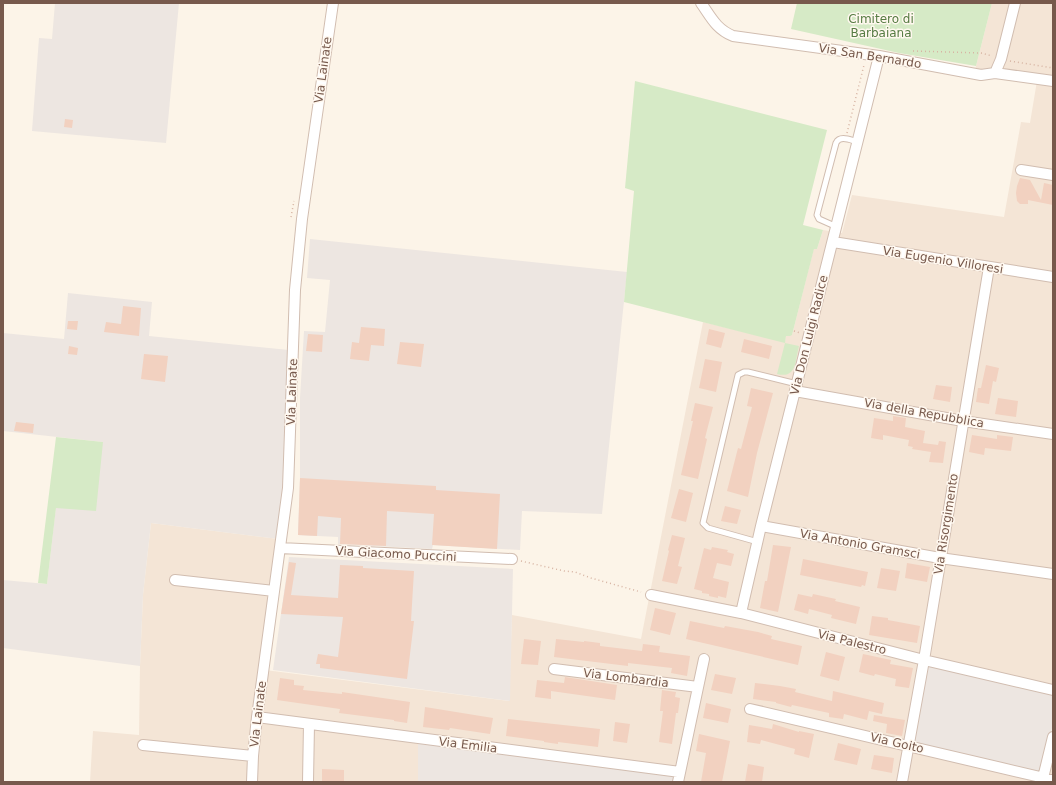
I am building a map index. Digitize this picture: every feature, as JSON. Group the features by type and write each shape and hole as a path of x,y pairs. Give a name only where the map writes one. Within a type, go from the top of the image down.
{"street":[{"name":"Via Lainate","path":"252,782 257,717 288,488 295,290 298,252 333,3"},
{"name":"Via San Bernardo","path":"701,3 716,25 724,32 733,36 879,56 981,75 995,72 1053,81"},
{"path":"995,72 1001,59 1015,3"},
{"name":"Via Don Luigi Radice","path":"742,613 761,526 879,56"},
{"path":"1021,170 1053,175"},
{"name":"Via Eugenio Villoresi","path":"833,242 1053,278"},
{"name":"Via Risorgimento","path":"902,782 924,660 989,267"},
{"name":"Via della Repubblica","path":"796,387 963,420 1053,434"},
{"name":"Via Antonio Gramsci","path":"761,526 940,558 1053,574"},
{"name":"Via Giacomo Puccini","path":"280,548 512,559"},
{"path":"176,580 274,591"},
{"name":"Via Palestro","path":"651,595 742,613 924,660 1053,690"},
{"path":"679,777 704,659"},
{"name":"Via Lombardia","path":"554,669 698,687"},
{"name":"Via Goito","path":"750,709 1046,780"},
{"name":"Via Emilia","path":"257,717 679,777"},
{"path":"308,782 309,724"},
{"path":"1046,780 1053,737"},
{"path":"143,745 253,756"}],"lane":[{"path":"837,227 819,220 817,215 838,139 841,138 858,142"},
{"path":"758,542 708,528 703,523 738,375 748,372 796,387"}],"path":[{"path":"847,135 864,66 863,61"},
{"path":"512,559 564,571 575,572 651,595"}],"shaded area":[{"path":"55,3 179,3 166,143 32,131 39,38 52,39"},
{"path":"992,3 1053,3 1053,78 975,70"},
{"path":"1037,81 1053,84 1053,687 922,657 900,782 677,782 418,742 418,782 255,782 265,670 509,701 512,615 641,639 703,322 785,342 786,335 792,335 814,248 817,249 823,230 842,233 852,195 1004,217 1021,122 1030,123"},
{"path":"310,239 627,272 602,514 522,511 520,550 433,545 432,549 338,544 338,537 298,535 300,398 304,331 325,332 330,280 307,278"},
{"path":"68,293 152,302 149,336 289,350 285,488 279,539 151,523 143,595 140,666 3,648 3,580 47,584 56,507 103,442 3,431 3,333 64,339"},
{"path":"151,523 279,539 250,782 90,782 93,731 139,735 143,595"},
{"path":"289,557 513,569 510,701 273,670"},
{"path":"926,663 1053,693 1053,724 1041,774 912,744"},
{"path":"418,739 679,773 677,782 418,782"},
{"path":"911,750 1053,751 1053,782 905,782"}],"green space":[{"name":"Cimitero di Barbaiana","path":"797,3 992,3 976,66 899,53 791,29"},
{"path":"635,81 827,130 803,225 823,230 817,249 814,249 792,335 786,336 785,343 624,302 634,191 625,188"},
{"path":"785,343 799,346 796,363 792,371 788,374 777,374"},
{"path":"56,437 103,442 96,511 56,508 47,584 38,583"}],"building":[{"path":"65,119 73,120 72,128 64,127"},
{"path":"1020,178 1030,180 1041,200 1044,183 1053,185 1053,205 1028,200 1028,204 1020,204 1017,201 1016,193"},
{"path":"123,306 141,308 139,336 104,332 106,322 121,324"},
{"path":"68,321 78,321 77,330 67,329"},
{"path":"361,327 385,329 384,346 371,345 369,361 350,359 352,342 359,343"},
{"path":"709,329 725,333 721,348 706,344"},
{"path":"308,334 323,335 322,352 306,351"},
{"path":"744,339 772,346 769,359 741,352"},
{"path":"400,342 424,344 421,367 397,364"},
{"path":"69,346 78,348 77,355 68,354"},
{"path":"144,354 168,356 165,382 141,379"},
{"path":"705,359 722,362 716,392 699,388"},
{"path":"986,365 999,368 996,382 993,381 989,404 976,402 978,388 981,388"},
{"path":"936,385 952,387 950,402 933,399"},
{"path":"751,388 773,393 757,453 748,497 727,491 738,448 741,449 752,407 747,406"},
{"path":"998,398 1018,401 1016,417 995,414"},
{"path":"695,403 713,407 705,438 707,439 698,479 681,475 693,421 691,421"},
{"path":"893,416 906,418 905,427 925,431 923,443 938,445 939,441 946,442 943,463 929,462 931,452 912,449 913,447 908,446 909,440 883,435 883,440 871,438 874,418 893,421"},
{"path":"16,422 34,424 33,433 14,431"},
{"path":"972,435 997,439 997,435 1013,437 1011,451 985,448 984,455 969,452"},
{"path":"300,478 436,486 436,490 500,494 497,549 432,545 434,514 387,511 386,546 340,544 341,518 318,516 317,536 298,535"},
{"path":"679,489 693,493 686,522 671,518"},
{"path":"725,506 741,510 737,524 721,521"},
{"path":"672,535 685,538 678,566 682,567 677,584 662,581"},
{"path":"773,545 791,547 778,612 760,608 765,581 767,581"},
{"path":"712,547 728,550 727,552 734,554 731,566 717,563 713,578 729,582 726,598 709,596 709,594 702,593 702,591 694,589 704,548 711,550"},
{"path":"803,559 868,572 865,586 862,585 861,587 800,575"},
{"path":"289,562 296,563 291,595 338,598 340,565 414,571 411,621 414,621 407,679 320,668 320,664 316,664 318,654 338,657 343,617 281,614"},
{"path":"907,563 930,567 927,582 905,578"},
{"path":"881,568 900,571 896,591 877,588"},
{"path":"798,594 812,597 813,594 836,599 835,601 860,607 856,624 831,618 832,615 809,609 808,614 794,610"},
{"path":"655,608 676,613 670,635 650,630"},
{"path":"872,616 888,618 888,620 920,626 917,643 869,635"},
{"path":"690,621 724,628 725,626 758,632 772,636 771,639 802,646 798,665 686,639"},
{"path":"524,639 541,641 538,665 521,664"},
{"path":"556,639 600,643 600,646 642,651 643,644 660,646 659,652 690,656 687,676 671,673 672,668 628,663 628,666 554,657"},
{"path":"826,652 845,657 839,681 820,676"},
{"path":"863,654 891,660 890,664 913,668 909,688 895,686 896,679 859,672"},
{"path":"715,674 736,678 732,694 711,690"},
{"path":"565,677 617,685 615,700 551,691 551,699 535,697 537,680 564,683"},
{"path":"280,678 294,680 294,685 304,686 303,690 342,694 342,692 410,702 407,723 339,713 340,709 277,700"},
{"path":"755,683 796,689 795,692 832,701 833,691 884,703 882,714 869,711 867,720 844,714 843,719 829,717 829,713 792,705 791,707 776,702 753,699"},
{"path":"662,690 676,692 675,697 680,698 678,713 676,713 672,744 659,742 663,711 660,711"},
{"path":"706,703 731,709 728,723 703,718"},
{"path":"425,707 493,718 490,734 450,728 449,730 423,727"},
{"path":"874,715 905,720 902,736 886,733 887,724 873,721"},
{"path":"508,719 600,729 598,747 558,742 558,744 506,736"},
{"path":"615,722 630,724 627,743 613,741"},
{"path":"773,724 799,732 814,734 809,758 794,754 795,749 761,740 760,744 747,742 749,725 772,729"},
{"path":"699,734 730,741 722,782 701,782 706,753 696,751"},
{"path":"838,743 861,749 857,765 834,760"},
{"path":"874,755 894,758 892,773 871,769"},
{"path":"748,764 764,767 762,782 745,782"},
{"path":"322,769 344,770 344,782 322,782"}]}
